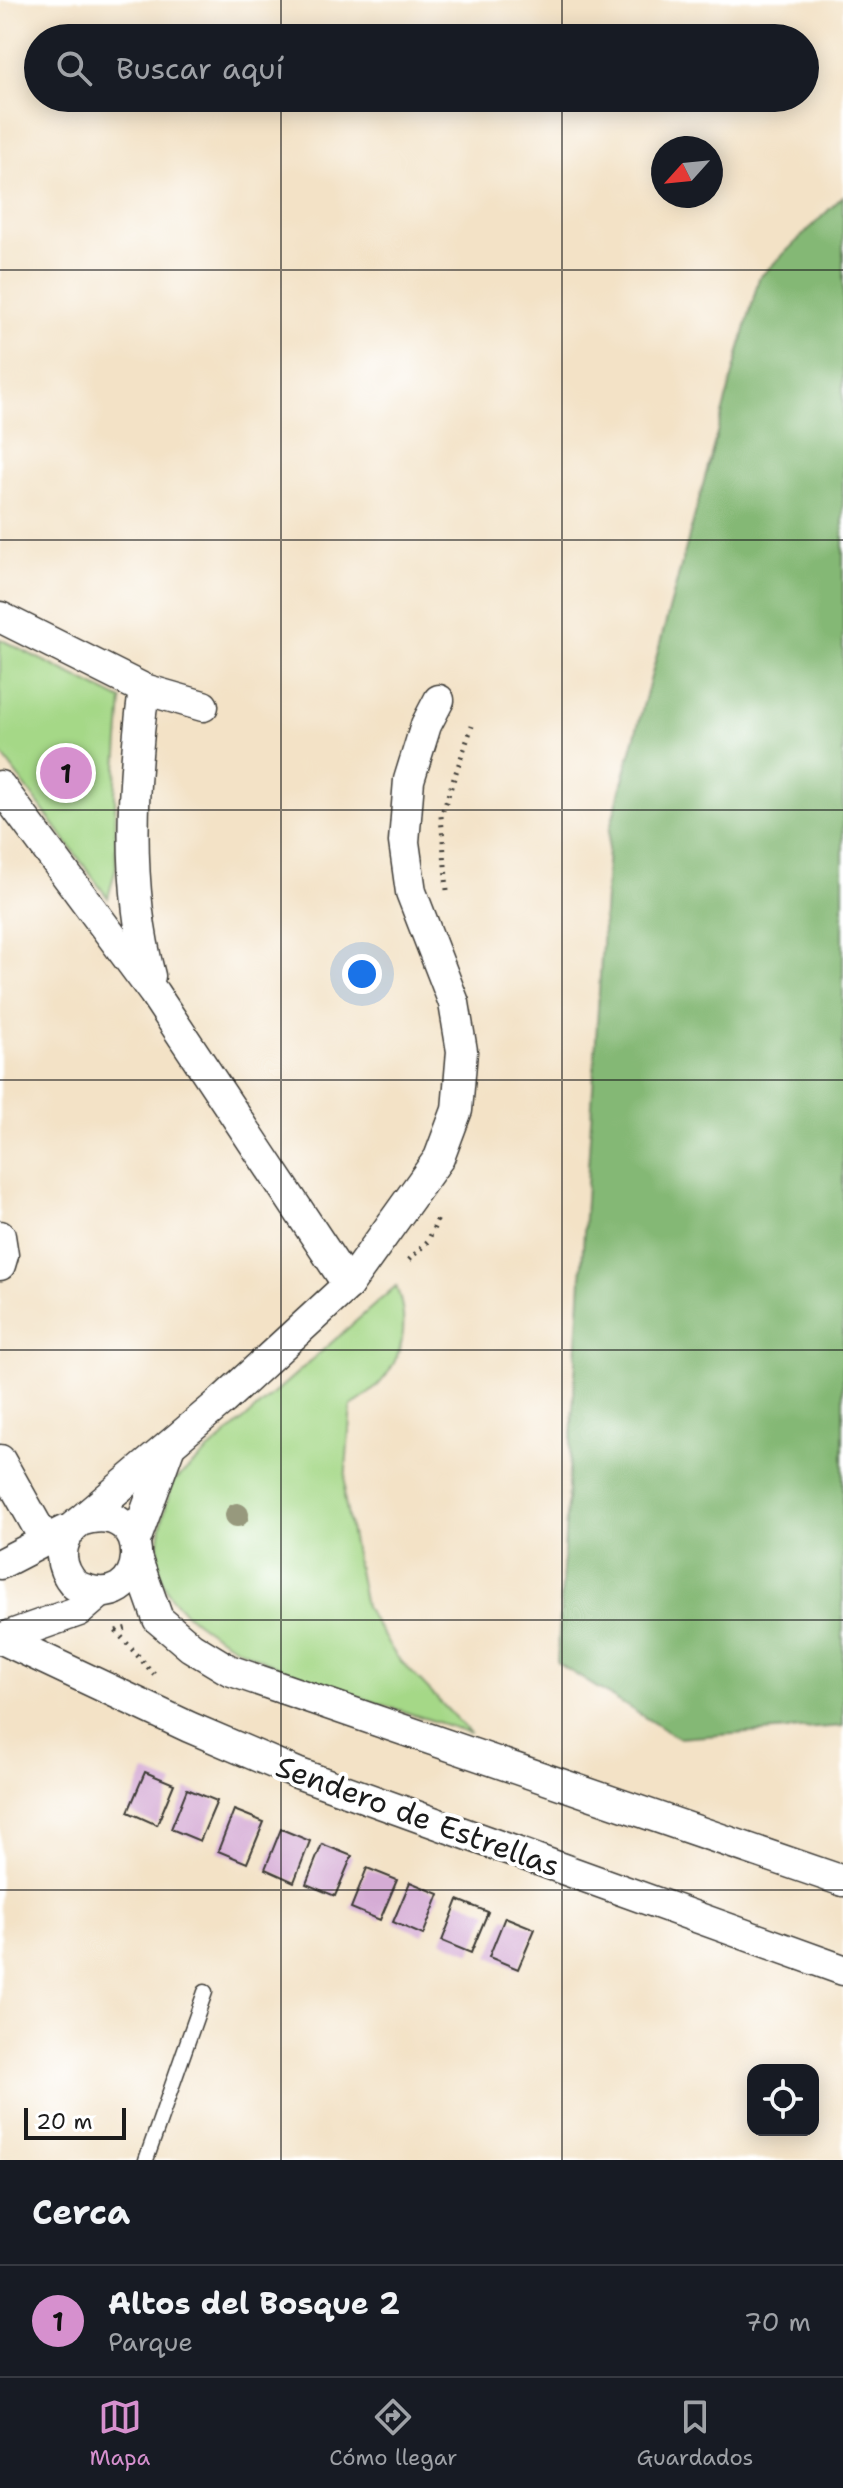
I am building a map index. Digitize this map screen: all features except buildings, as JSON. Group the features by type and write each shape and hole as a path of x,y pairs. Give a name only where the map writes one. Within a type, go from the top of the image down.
{"street":[{"path":"0,617 144,689 203,706"},
{"path":"144,689 135,795 136,867 139,935 154,993"},
{"path":"0,1564 76,1524 348,1285 439,1158 457,1110 462,1051 454,1003 411,892 404,842 409,780 426,725 439,700"},
{"path":"0,786 154,993 348,1285"},
{"path":"0,1236 3,1255 0,1265"},
{"path":"1,1639 74,1613 100,1593 120,1587 128,1580 171,1442"},
{"path":"0,1460 45,1540"},
{"path":"100,1593 75,1585 67,1576 61,1550 76,1524 105,1517 128,1529 158,1619 191,1647 229,1670 262,1684 843,1881"},
{"name":"Sendero de Estrellas","path":"1,1639 189,1727 297,1773 843,1970"}],"lane":[{"path":"146,2160 205,1992"}],"path":[{"path":"74,1613 116,1631 163,1684"}],"green space":[{"path":"843,196 843,1726 678,1738 557,1663 609,832 759,278"},
{"path":"0,639 122,700 115,794 116,867 108,898 0,752"},
{"path":"396,1286 401,1304 402,1339 390,1370 367,1395 351,1406 344,1496 365,1607 396,1656 470,1733 300,1676 254,1656 213,1634 182,1610 164,1584 160,1571 158,1545 173,1482"}],"place":[{"name":"Altos del Bosque 2","path":"66,773"}]}
